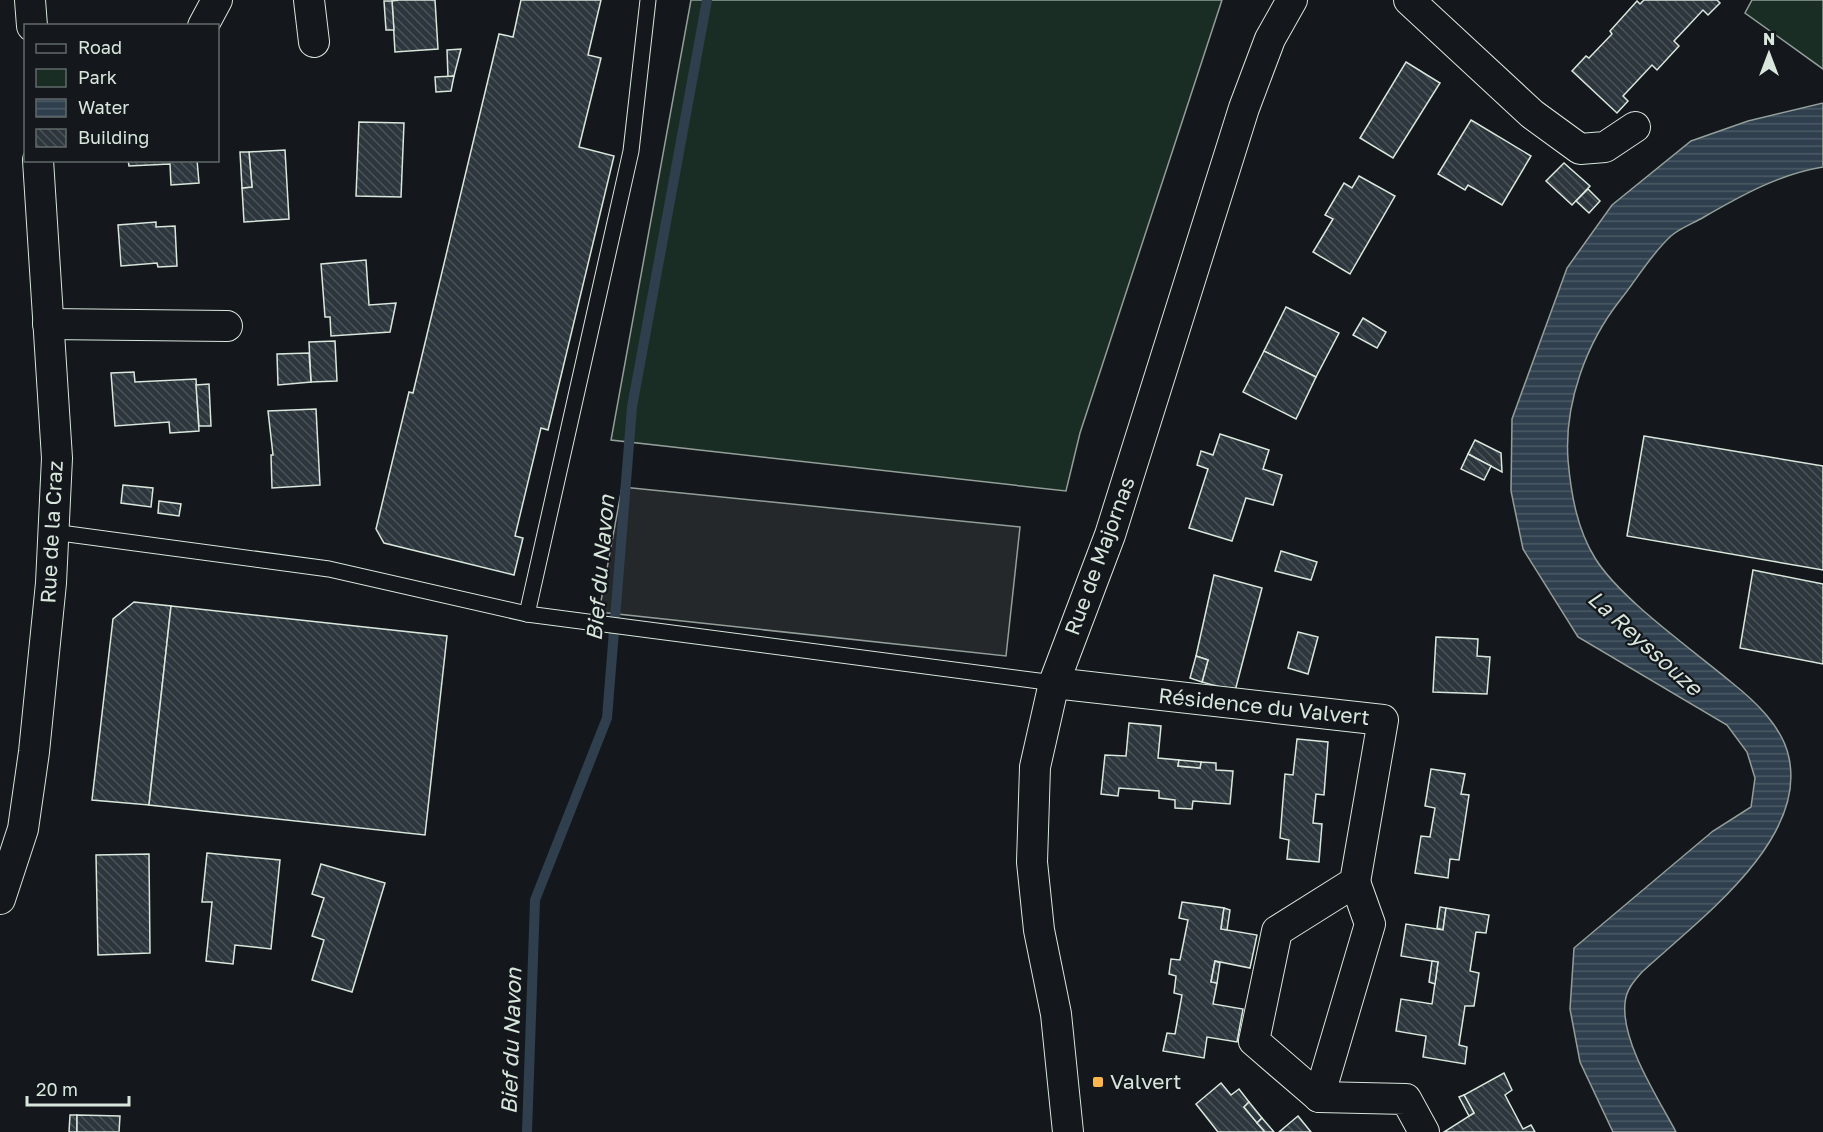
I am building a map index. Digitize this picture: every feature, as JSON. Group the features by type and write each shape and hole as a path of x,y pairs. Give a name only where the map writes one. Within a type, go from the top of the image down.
{"street":[{"path":"30,0 32,24"},
{"path":"203,24 217,0"},
{"path":"309,0 314,42"},
{"name":"Rue de Majornas","path":"1068,1132 1056,1014 1039,930 1032,862 1035,767 1054,683 1110,536 1244,108 1270,39 1292,0"},
{"path":"1409,0 1532,114 1580,149 1605,147 1635,127"},
{"name":"Rue de la Craz","path":"0,899 23,829 34,752 57,458 38,162"},
{"path":"48,324 227,326"},
{"name":"Résidence du Valvert","path":"1054,683 1383,720 1355,882 1370,924 1319,1098"},
{"path":"1355,882 1277,931 1254,1041 1319,1098 1406,1099 1424,1132"}],"lane":[{"path":"527,614 631,151 648,0"},
{"path":"53,531 329,568 527,614 1054,683"}],"green space":[{"path":"691,0 1222,0 1080,433 1066,491 611,440"},
{"path":"1752,0 1823,0 1823,69 1745,13"}],"shaded area":[{"path":"622,487 1020,527 1006,656 599,612"}],"water":[{"name":"La Reyssouze","path":"1823,103 1823,167 1807,170 1762,186 1671,236 1651,258 1597,335 1574,396 1568,439 1571,486 1579,523 1595,558 1606,574 1639,607 1758,706 1781,736 1789,758 1790,789 1781,820 1765,849 1717,904 1642,972 1633,982 1627,994 1625,1018 1635,1052 1676,1132 1613,1132 1580,1062 1570,1009 1574,948 1713,831 1751,807 1755,778 1747,752 1727,725 1578,637 1523,549 1511,491 1512,419 1567,268 1612,205 1691,141 1748,121"}],"building":[{"path":"435,0 438,49 395,52 392,1"},
{"path":"521,0 601,0 588,55 601,58 579,147 614,156 548,430 541,428 515,536 523,538 514,575 384,543 376,529 409,392 413,393 499,34 513,37"},
{"path":"1644,0 1717,0 1720,3 1708,15 1703,10 1674,41 1679,46 1657,70 1652,65 1623,96 1628,101 1617,113 1572,71 1586,56 1589,58 1612,34 1610,31 1637,1 1640,4"},
{"path":"384,1 392,1 394,30 386,30"},
{"path":"461,49 454,76 448,77 447,50"},
{"path":"1406,62 1440,83 1393,158 1360,138"},
{"path":"454,76 451,91 436,92 435,77"},
{"path":"1471,120 1531,156 1502,205 1468,185 1465,190 1438,174"},
{"path":"359,122 404,123 401,197 356,196"},
{"path":"285,150 289,219 244,222 242,188 252,187 249,152"},
{"path":"240,152 249,152 252,187 242,188"},
{"path":"128,162 197,162 199,183 171,185 170,164 129,166"},
{"path":"1564,163 1590,186 1572,205 1546,181"},
{"path":"1359,176 1395,196 1350,274 1313,252 1333,219 1325,215 1344,183 1352,188"},
{"path":"1588,189 1600,201 1589,213 1576,201"},
{"path":"156,222 156,227 175,226 177,266 158,267 157,263 121,266 118,225"},
{"path":"366,260 369,305 396,303 390,332 331,336 330,317 325,317 321,264"},
{"path":"1286,307 1339,333 1316,377 1264,351"},
{"path":"1363,318 1386,332 1377,348 1353,335"},
{"path":"335,341 337,381 311,382 309,342"},
{"path":"1264,351 1316,377 1296,419 1243,392"},
{"path":"309,353 311,382 278,385 277,354"},
{"path":"134,372 135,382 196,379 199,431 170,433 169,422 115,426 111,373"},
{"path":"209,384 211,426 199,426 196,385"},
{"path":"316,409 320,485 272,488 271,455 273,455 268,411"},
{"path":"1220,434 1269,450 1263,469 1282,475 1273,505 1246,498 1232,541 1189,528 1208,469 1197,465 1201,451 1213,455"},
{"path":"1644,436 1823,466 1823,570 1627,536"},
{"path":"1475,440 1501,453 1502,472 1468,454"},
{"path":"1468,454 1491,466 1484,480 1461,469"},
{"path":"123,485 153,488 151,507 121,503"},
{"path":"159,501 181,504 179,516 158,513"},
{"path":"1281,551 1317,562 1311,580 1275,571"},
{"path":"1753,570 1823,584 1823,664 1740,648"},
{"path":"1214,575 1262,588 1235,691 1202,682 1208,660 1196,656"},
{"path":"134,602 171,606 149,805 92,800 113,619"},
{"path":"171,606 447,636 425,835 149,805"},
{"path":"1298,632 1318,637 1308,674 1288,668"},
{"path":"1436,637 1478,639 1477,656 1490,657 1487,694 1433,692"},
{"path":"1196,656 1208,660 1202,682 1190,678"},
{"path":"1129,723 1161,726 1158,758 1179,760 1178,766 1200,768 1201,762 1216,763 1216,770 1233,771 1230,804 1193,801 1192,809 1175,808 1175,800 1159,798 1159,791 1119,788 1118,796 1101,794 1105,755 1126,756"},
{"path":"1297,739 1328,742 1324,795 1316,794 1313,823 1322,824 1319,862 1287,859 1289,840 1280,838 1285,774 1293,775"},
{"path":"1179,760 1201,762 1200,768 1178,766"},
{"path":"1431,769 1465,774 1461,794 1469,795 1459,860 1450,859 1448,878 1415,873 1421,836 1430,837 1435,808 1425,806"},
{"path":"207,853 280,860 271,949 235,945 233,964 206,961 212,902 202,902"},
{"path":"149,854 150,953 98,955 96,855"},
{"path":"321,864 385,883 352,992 312,980 324,940 312,936 324,898 312,894"},
{"path":"1182,902 1224,908 1221,929 1257,935 1250,968 1215,961 1211,982 1217,983 1213,1004 1243,1009 1237,1042 1207,1037 1204,1058 1163,1051 1167,1033 1175,1034 1182,995 1174,993 1176,976 1169,974 1171,959 1180,960 1188,920 1179,918"},
{"path":"1440,907 1446,908 1443,930 1437,928"},
{"path":"1224,908 1230,910 1227,930 1221,929"},
{"path":"1446,908 1489,915 1486,933 1476,932 1470,971 1479,973 1474,1006 1465,1006 1459,1045 1467,1047 1465,1064 1423,1057 1426,1036 1396,1031 1401,999 1432,1004 1438,962 1401,956 1406,924 1443,930"},
{"path":"1215,961 1220,963 1217,983 1211,982"},
{"path":"1432,961 1438,962 1435,984 1429,982"},
{"path":"1504,1073 1512,1090 1505,1095 1523,1129 1531,1125 1535,1132 1444,1132 1474,1113 1464,1095"},
{"path":"1221,1083 1231,1095 1239,1089 1249,1102 1244,1107 1265,1132 1218,1132 1196,1104"},
{"path":"1464,1095 1474,1113 1469,1116 1459,1097"},
{"path":"1249,1102 1262,1118 1257,1123 1244,1107"},
{"path":"70,1115 77,1115 77,1132 69,1132"},
{"path":"77,1115 120,1116 119,1132 77,1132"},
{"path":"1298,1116 1311,1132 1279,1132"},
{"path":"1262,1118 1274,1132 1265,1132 1257,1123"}],"waterway":[{"name":"Bief du Navon","path":"527,1132 535,900 607,718 632,407 707,0"}],"place":[{"name":"Valvert","path":"1098,1082"}]}
